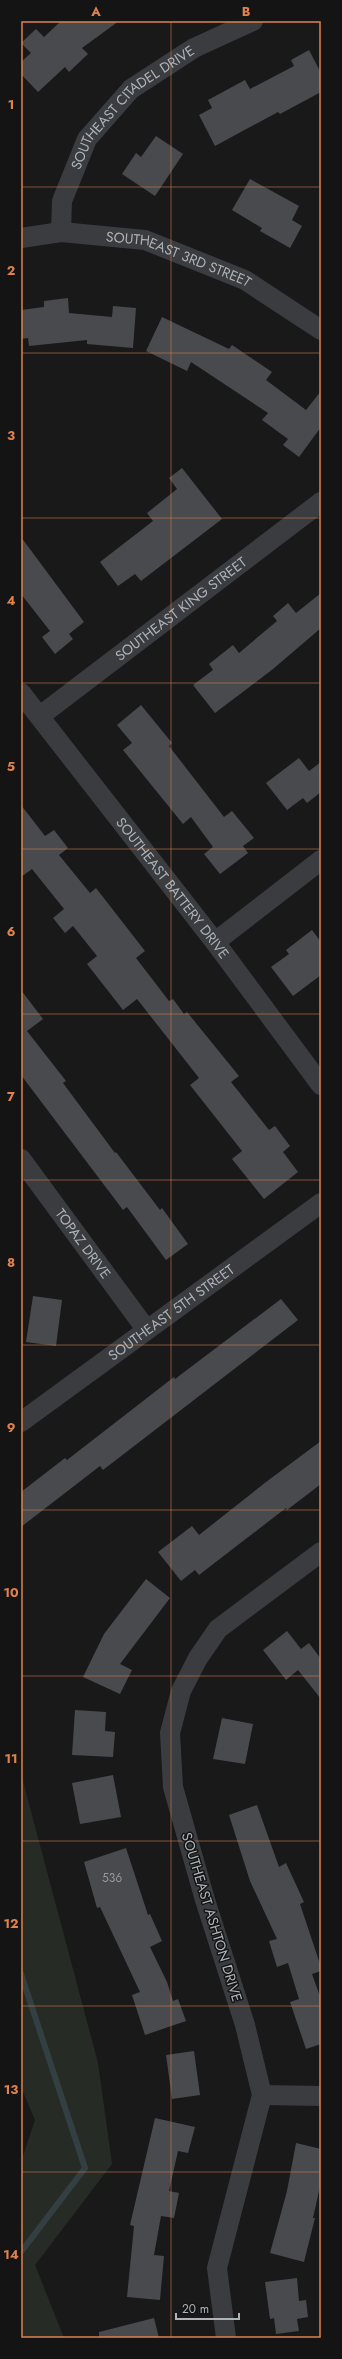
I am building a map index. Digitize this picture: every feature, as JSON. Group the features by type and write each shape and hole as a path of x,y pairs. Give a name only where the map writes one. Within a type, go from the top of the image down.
{"street":[{"name":"SOUTHEAST CITADEL DRIVE","path":"62,232 62,201 87,139 131,89 194,48 253,21"},
{"name":"SOUTHEAST 3RD STREET","path":"21,238 62,232 145,240 245,280 321,330"},
{"name":"SOUTHEAST KING STREET","path":"40,716 321,502"},
{"name":"SOUTHEAST BATTERY DRIVE","path":"21,693 216,942 321,1085"},
{"path":"216,942 321,860"},
{"name":"TOPAZ DRIVE","path":"21,1159 146,1329"},
{"name":"SOUTHEAST 5TH STREET","path":"21,1422 146,1329 321,1203"},
{"name":"SOUTHEAST ASHTON DRIVE","path":"226,2338 217,2268 262,2094 245,2025 205,1900 173,1787 170,1733 181,1691 198,1658 218,1629 319,1558"},
{"path":"262,2094 321,2096"}],"shaded area":[{"path":"21,1774 98,2063 112,2164 35,2265 64,2338 21,2338 21,2162 35,2120 21,2087"}],"building":[{"path":"61,21 119,21 82,48 88,54 69,72 65,67 38,92 21,74 21,62 31,53 21,43 36,29 44,37"},
{"path":"309,50 321,73 321,92 280,114 278,112 215,146 199,115 212,108 208,100 245,80 250,89 294,66 291,60"},
{"path":"156,136 183,154 155,196 122,174 136,153 141,157"},
{"path":"250,179 299,206 292,220 302,226 290,248 260,231 262,228 232,210"},
{"path":"68,298 69,313 112,317 113,306 136,308 133,348 87,344 87,340 29,346 28,338 21,339 21,310 44,307 44,301"},
{"path":"162,317 229,349 232,345 272,372 266,380 306,410 321,391 321,427 299,457 283,445 288,439 262,420 268,413 191,362 187,371 146,351"},
{"path":"182,468 222,519 141,581 135,574 118,586 100,562 153,521 147,513 177,489 169,478"},
{"path":"21,537 84,622 69,634 73,639 55,654 42,637 50,631 21,594"},
{"path":"321,593 321,628 273,669 215,713 193,685 213,670 209,664 233,645 239,653 277,621 273,616 288,603 296,613"},
{"path":"141,705 172,743 169,746 224,817 232,811 254,838 243,846 248,853 220,874 204,854 213,847 191,817 183,824 123,750 132,743 117,725"},
{"path":"299,758 309,771 321,762 321,792 307,803 303,798 287,810 266,783"},
{"path":"21,805 45,836 54,830 68,848 59,855 90,893 96,888 145,951 136,958 169,1001 173,999 184,1014 187,1012 239,1076 231,1082 269,1130 275,1126 290,1146 283,1152 298,1172 264,1199 232,1159 242,1151 190,1085 199,1078 137,999 123,1010 87,964 97,956 73,926 65,933 53,918 64,909 32,869 21,877"},
{"path":"312,930 321,942 321,975 293,996 271,967 289,954 286,950"},
{"path":"21,990 43,1019 27,1031 66,1081 63,1083 115,1153 116,1152 160,1210 162,1208 188,1244 166,1260 127,1207 123,1210 21,1075"},
{"path":"33,1296 62,1300 56,1346 26,1342"},
{"path":"281,1299 298,1320 103,1470 100,1466 21,1527 21,1492 65,1458 67,1460 174,1377 175,1379"},
{"path":"321,1441 321,1484 287,1510 286,1508 199,1575 195,1570 181,1581 158,1552 192,1526 199,1535"},
{"path":"146,1579 170,1598 120,1664 132,1670 120,1694 83,1677 104,1634"},
{"path":"287,1631 301,1649 309,1643 321,1659 321,1699 298,1670 286,1680 263,1650"},
{"path":"75,1710 106,1712 105,1731 115,1732 113,1757 72,1755"},
{"path":"222,1718 253,1724 245,1764 213,1759"},
{"path":"113,1775 121,1817 80,1824 72,1783"},
{"path":"257,1805 279,1867 286,1863 304,1902 300,1904 321,1967 321,1971 312,1974 321,1999 321,2044 306,2049 290,2002 299,1999 288,1963 277,1967 269,1941 277,1939 250,1881 229,1815"},
{"path":"126,1848 148,1915 150,1914 162,1941 150,1947 167,1982 173,2001 178,1999 186,2021 145,2035 132,1995 140,1992 100,1907 97,1908 84,1862"},
{"path":"194,2051 200,2095 172,2099 166,2055"},
{"path":"155,2118 195,2127 188,2153 178,2151 169,2191 179,2193 174,2218 161,2216 154,2255 164,2256 160,2300 127,2297 134,2226 130,2225"},
{"path":"296,2143 321,2149 321,2182 313,2218 315,2218 304,2262 270,2253 287,2191"},
{"path":"297,2278 299,2301 306,2300 308,2317 297,2319 299,2331 276,2334 274,2318 270,2319 265,2282"},
{"path":"154,2318 159,2338 99,2338 99,2332"}],"waterway":[{"path":"21,1974 85,2168 21,2252"}]}
